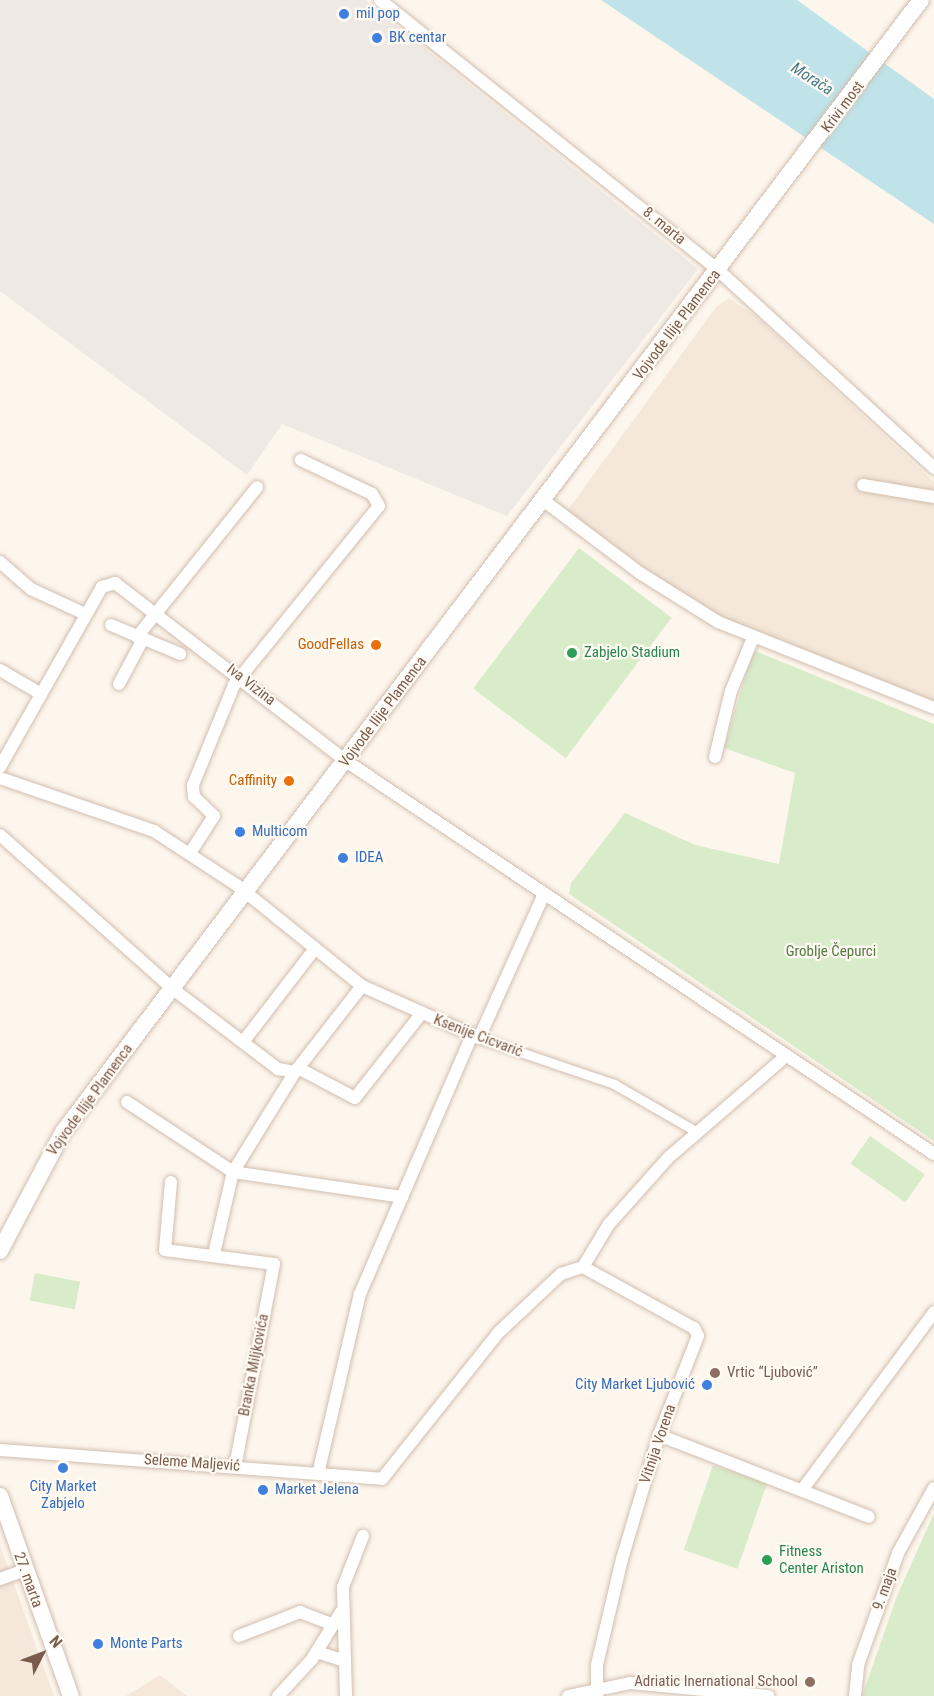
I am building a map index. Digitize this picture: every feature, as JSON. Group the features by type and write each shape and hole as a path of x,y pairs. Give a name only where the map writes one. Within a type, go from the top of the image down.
{"street":[{"name":"8. marta","path":"380,0 718,270 934,468"},
{"name":"Krivi most","path":"785,185 921,0"},
{"name":"Vojvode Ilije Plamenca","path":"0,1251 63,1132 785,185"},
{"path":"190,853 214,816 194,797 193,784 240,676 379,506 372,494 301,460"},
{"path":"863,485 934,497"},
{"path":"119,684 153,613 257,487"},
{"path":"543,500 656,583 753,638 934,708"},
{"path":"0,562 31,589 85,614"},
{"name":"Iva Vizina","path":"0,766 38,692 85,614 110,582 240,676 346,760 934,1154"},
{"path":"111,625 180,654"},
{"path":"716,757 731,691 753,638"},
{"path":"0,670 38,692"},
{"path":"0,778 137,822 190,853 246,892"},
{"path":"0,835 173,989 284,1073 296,1070 355,1098 421,1014"},
{"name":"Ksenije Cicvarić","path":"246,892 271,917 362,986 475,1036 614,1084 697,1132"},
{"path":"318,1473 356,1307 402,1197 475,1036 544,894"},
{"path":"243,1042 313,951"},
{"path":"171,1182 165,1250 214,1254 233,1172 296,1070 362,986"},
{"path":"583,1267 609,1224 697,1132 786,1056"},
{"path":"127,1102 233,1172 402,1197"},
{"name":"Branka Miljkovića","path":"214,1254 274,1264 235,1466"},
{"name":"Vitnija Vorena","path":"583,1267 698,1333 659,1435 606,1618 596,1692"},
{"name":"Seleme Maljević","path":"0,1450 318,1473 372,1482 382,1479 499,1332 561,1274 583,1267"},
{"path":"802,1490 934,1312"},
{"path":"659,1435 869,1517"},
{"name":"9. maja","path":"855,1696 858,1665 898,1553 934,1488"},
{"name":"27. marta","path":"0,1496 71,1696"},
{"path":"346,1696 341,1612 347,1569 363,1536"},
{"path":"0,1579 25,1569"},
{"path":"239,1636 300,1612 331,1624"},
{"path":"278,1696 317,1652 331,1624 341,1612"},
{"path":"317,1652 345,1661"},
{"path":"568,1696 650,1684 768,1696"}],"shaded area":[{"path":"0,0 365,0 698,269 507,516 282,424 247,475 0,291"},
{"path":"729,298 758,318 934,482 934,706 704,611 567,511 716,307"},
{"path":"0,1545 54,1696 0,1696"},
{"path":"160,1675 187,1696 126,1696"}],"green space":[{"name":"Zabjelo Stadium","path":"579,548 672,618 566,758 473,689"},
{"name":"Groblje Čepurci","path":"753,650 934,724 934,1141 569,894 571,883 625,813 695,845 779,864 795,773 724,748"},
{"path":"870,1136 925,1174 905,1202 850,1164"},
{"path":"35,1273 80,1282 75,1309 30,1300"},
{"path":"713,1465 767,1484 738,1569 684,1550"},
{"path":"934,1513 934,1696 862,1696 897,1596"}],"water":[{"name":"Morača","path":"601,0 797,0 934,99 934,224"}],"place":[{"name":"mil pop","path":"344,14"},
{"name":"BK centar","path":"377,38"},
{"name":"GoodFellas","path":"376,645"},
{"name":"Zabjelo Stadium","path":"572,653"},
{"name":"Caffinity","path":"289,781"},
{"name":"Multicom","path":"240,832"},
{"name":"IDEA","path":"343,858"},
{"name":"Vrtic “Ljubović”","path":"715,1373"},
{"name":"City Market Ljubović","path":"707,1385"},
{"name":"City Market Zabjelo","path":"63,1468"},
{"name":"Market Jelena","path":"263,1490"},
{"name":"Fitness Center Ariston","path":"767,1560"},
{"name":"Monte Parts","path":"98,1644"},
{"name":"Adriatic Inernational School","path":"810,1682"}]}
